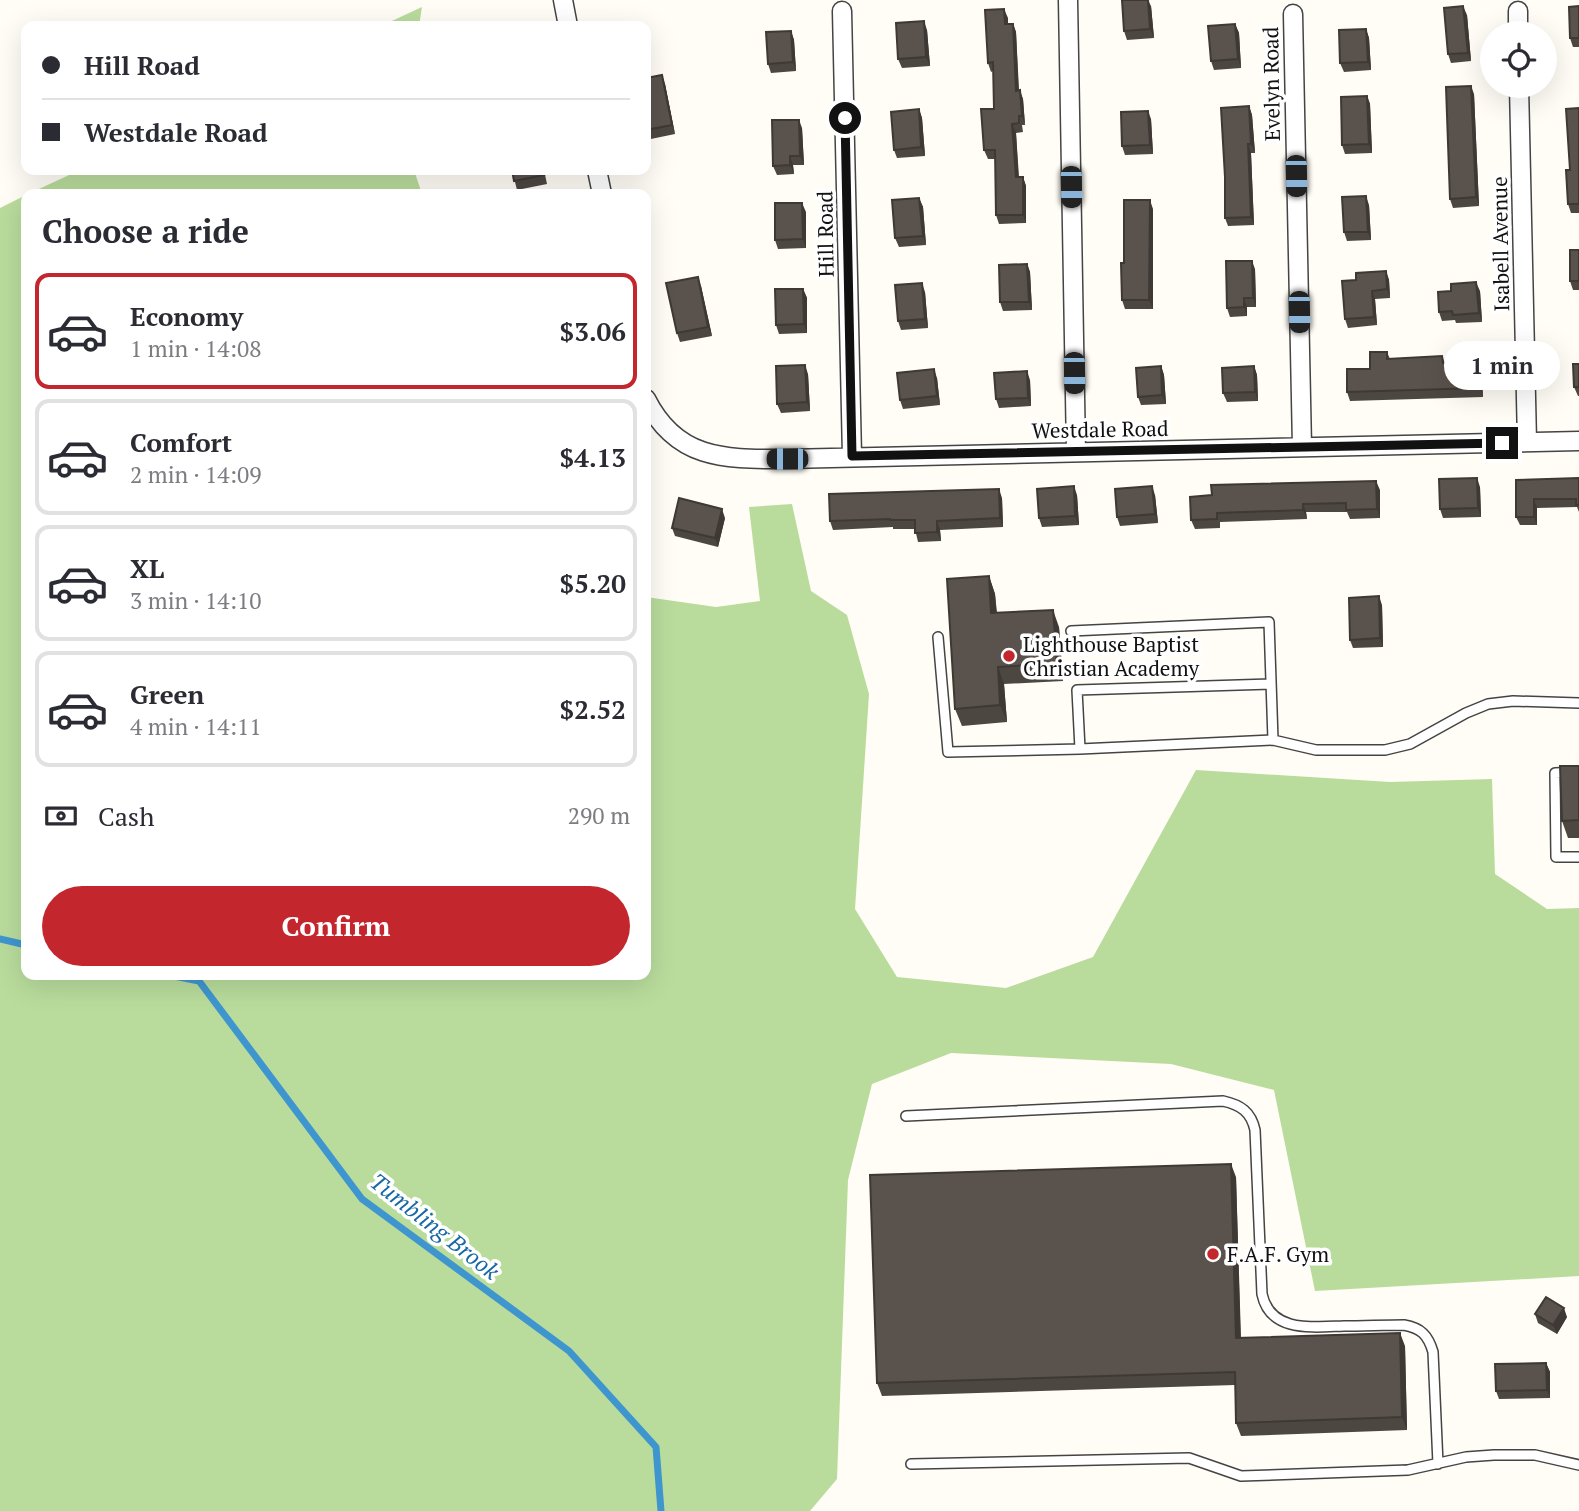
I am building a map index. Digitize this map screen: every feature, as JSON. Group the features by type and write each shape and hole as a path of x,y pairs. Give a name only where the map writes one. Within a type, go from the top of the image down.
{"street":[{"path":"563,0 567,21"},
{"path":"1068,0 1076,452"},
{"name":"Hill Road","path":"842,11 852,456"},
{"path":"1518,11 1518,21"},
{"name":"Evelyn Road","path":"1293,14 1302,447"},
{"name":"Isabell Avenue","path":"1519,98 1527,442"},
{"name":"Westdale Road","path":"651,408 672,435 704,454 752,459 1579,441"}],"lane":[{"path":"1071,631 1269,622 1273,740"},
{"path":"938,637 947,752 1273,740 1316,750 1385,750 1410,744 1488,704 1513,701 1579,703"},
{"path":"1080,749 1077,690 1271,684"},
{"path":"1579,772 1555,773 1556,857 1579,857"},
{"path":"906,1116 1223,1101 1245,1109 1255,1130 1262,1294 1267,1308 1273,1315 1293,1325 1404,1325 1423,1332 1430,1340 1433,1352 1438,1464"},
{"path":"911,1464 1189,1458 1241,1476 1408,1470 1466,1457 1508,1455 1553,1457 1579,1465"}],"green space":[{"path":"422,7 420,21 392,21"},
{"path":"69,175 416,175 420,189 39,189"},
{"path":"21,198 21,980 651,980 651,598 716,607 760,601 749,507 792,504 811,591 847,615 869,694 855,909 897,977 1006,988 1093,957 1196,770 1390,782 1492,779 1495,874 1547,909 1579,908 1579,1276 1315,1291 1274,1090 1171,1064 951,1053 872,1084 848,1180 837,1479 810,1511 0,1511 0,208"}],"building":[{"path":"1122,0 1148,0 1150,29 1124,31"},
{"path":"1463,6 1468,53 1448,54 1444,8"},
{"path":"1579,6 1579,38 1570,38 1569,7"},
{"path":"1004,9 1005,24 1013,24 1016,91 1020,90 1022,116 1019,116 1019,123 1012,124 1016,177 1023,177 1023,215 996,215 995,150 984,150 981,109 994,109 993,62 988,63 985,10"},
{"path":"924,21 926,57 898,59 896,23"},
{"path":"1235,24 1238,59 1211,61 1208,26"},
{"path":"1366,29 1368,62 1340,63 1339,30"},
{"path":"791,31 793,62 768,64 766,32"},
{"path":"662,75 672,125 651,129 651,77"},
{"path":"1471,86 1476,197 1450,199 1446,87"},
{"path":"1367,96 1369,144 1342,145 1341,97"},
{"path":"1249,106 1251,217 1225,218 1221,108"},
{"path":"1579,108 1579,204 1568,204 1566,170 1570,170 1566,109"},
{"path":"919,109 921,147 894,150 891,112"},
{"path":"1148,111 1150,145 1122,146 1121,112"},
{"path":"772,120 799,120 800,156 790,156 790,165 773,166"},
{"path":"513,175 544,175 514,181"},
{"path":"1366,196 1368,232 1344,232 1342,197"},
{"path":"919,198 923,236 895,238 892,200"},
{"path":"1124,200 1150,200 1149,300 1122,300"},
{"path":"775,203 802,203 803,239 775,240"},
{"path":"1570,250 1579,250 1579,281 1570,281"},
{"path":"1226,261 1252,261 1253,298 1244,298 1244,307 1227,308"},
{"path":"1027,264 1029,302 1000,302 999,265"},
{"path":"1386,271 1387,289 1372,291 1374,317 1345,319 1342,281 1356,280 1356,273"},
{"path":"698,277 708,327 677,333 666,283"},
{"path":"1476,282 1479,313 1453,315 1452,311 1439,312 1438,292 1451,291 1451,284"},
{"path":"922,283 925,319 898,321 895,285"},
{"path":"775,289 803,289 804,324 776,325"},
{"path":"1370,352 1387,352 1387,359 1442,356 1443,363 1478,360 1480,388 1347,392 1347,369 1370,369"},
{"path":"1573,364 1579,364 1579,387 1574,387"},
{"path":"805,365 807,402 777,404 776,366"},
{"path":"1161,366 1162,395 1138,397 1136,368"},
{"path":"1254,366 1255,392 1223,393 1222,368"},
{"path":"934,369 937,396 900,400 897,373"},
{"path":"1027,371 1028,398 996,399 994,373"},
{"path":"1477,478 1478,508 1440,509 1439,479"},
{"path":"1579,478 1579,505 1576,505 1576,499 1534,499 1534,517 1516,517 1516,480"},
{"path":"1376,481 1377,509 1346,510 1346,503 1303,504 1303,510 1217,513 1217,519 1191,520 1190,497 1212,495 1211,485"},
{"path":"1074,486 1075,516 1039,518 1037,489"},
{"path":"1152,486 1155,514 1117,517 1115,489"},
{"path":"999,489 1000,518 937,521 937,532 915,533 915,520 830,521 829,494"},
{"path":"679,498 722,509 715,538 672,528"},
{"name":"Lighthouse Baptist Christian Academy","path":"989,576 991,613 1053,610 1057,663 998,667 1000,705 955,709 947,579"},
{"path":"1379,596 1380,638 1350,640 1349,598"},
{"path":"1560,766 1579,766 1579,820 1562,821"},
{"path":"1231,1164 1236,1338 1400,1333 1402,1417 1236,1423 1235,1372 877,1383 870,1175"},
{"path":"1546,1297 1564,1308 1553,1325 1535,1314"},
{"path":"1546,1363 1547,1390 1496,1391 1495,1364"}],"waterway":[{"name":"Tumbling Brook","path":"0,939 21,944"},
{"name":"Tumbling Brook","path":"194,980 199,981 362,1199 569,1351 656,1447 661,1511"}],"place":[{"name":"Lighthouse Baptist Christian Academy","path":"1009,656"},
{"name":"F.A.F. Gym","path":"1213,1254"}],"route":[{"path":"845,118 852,456 1502,443"}]}
